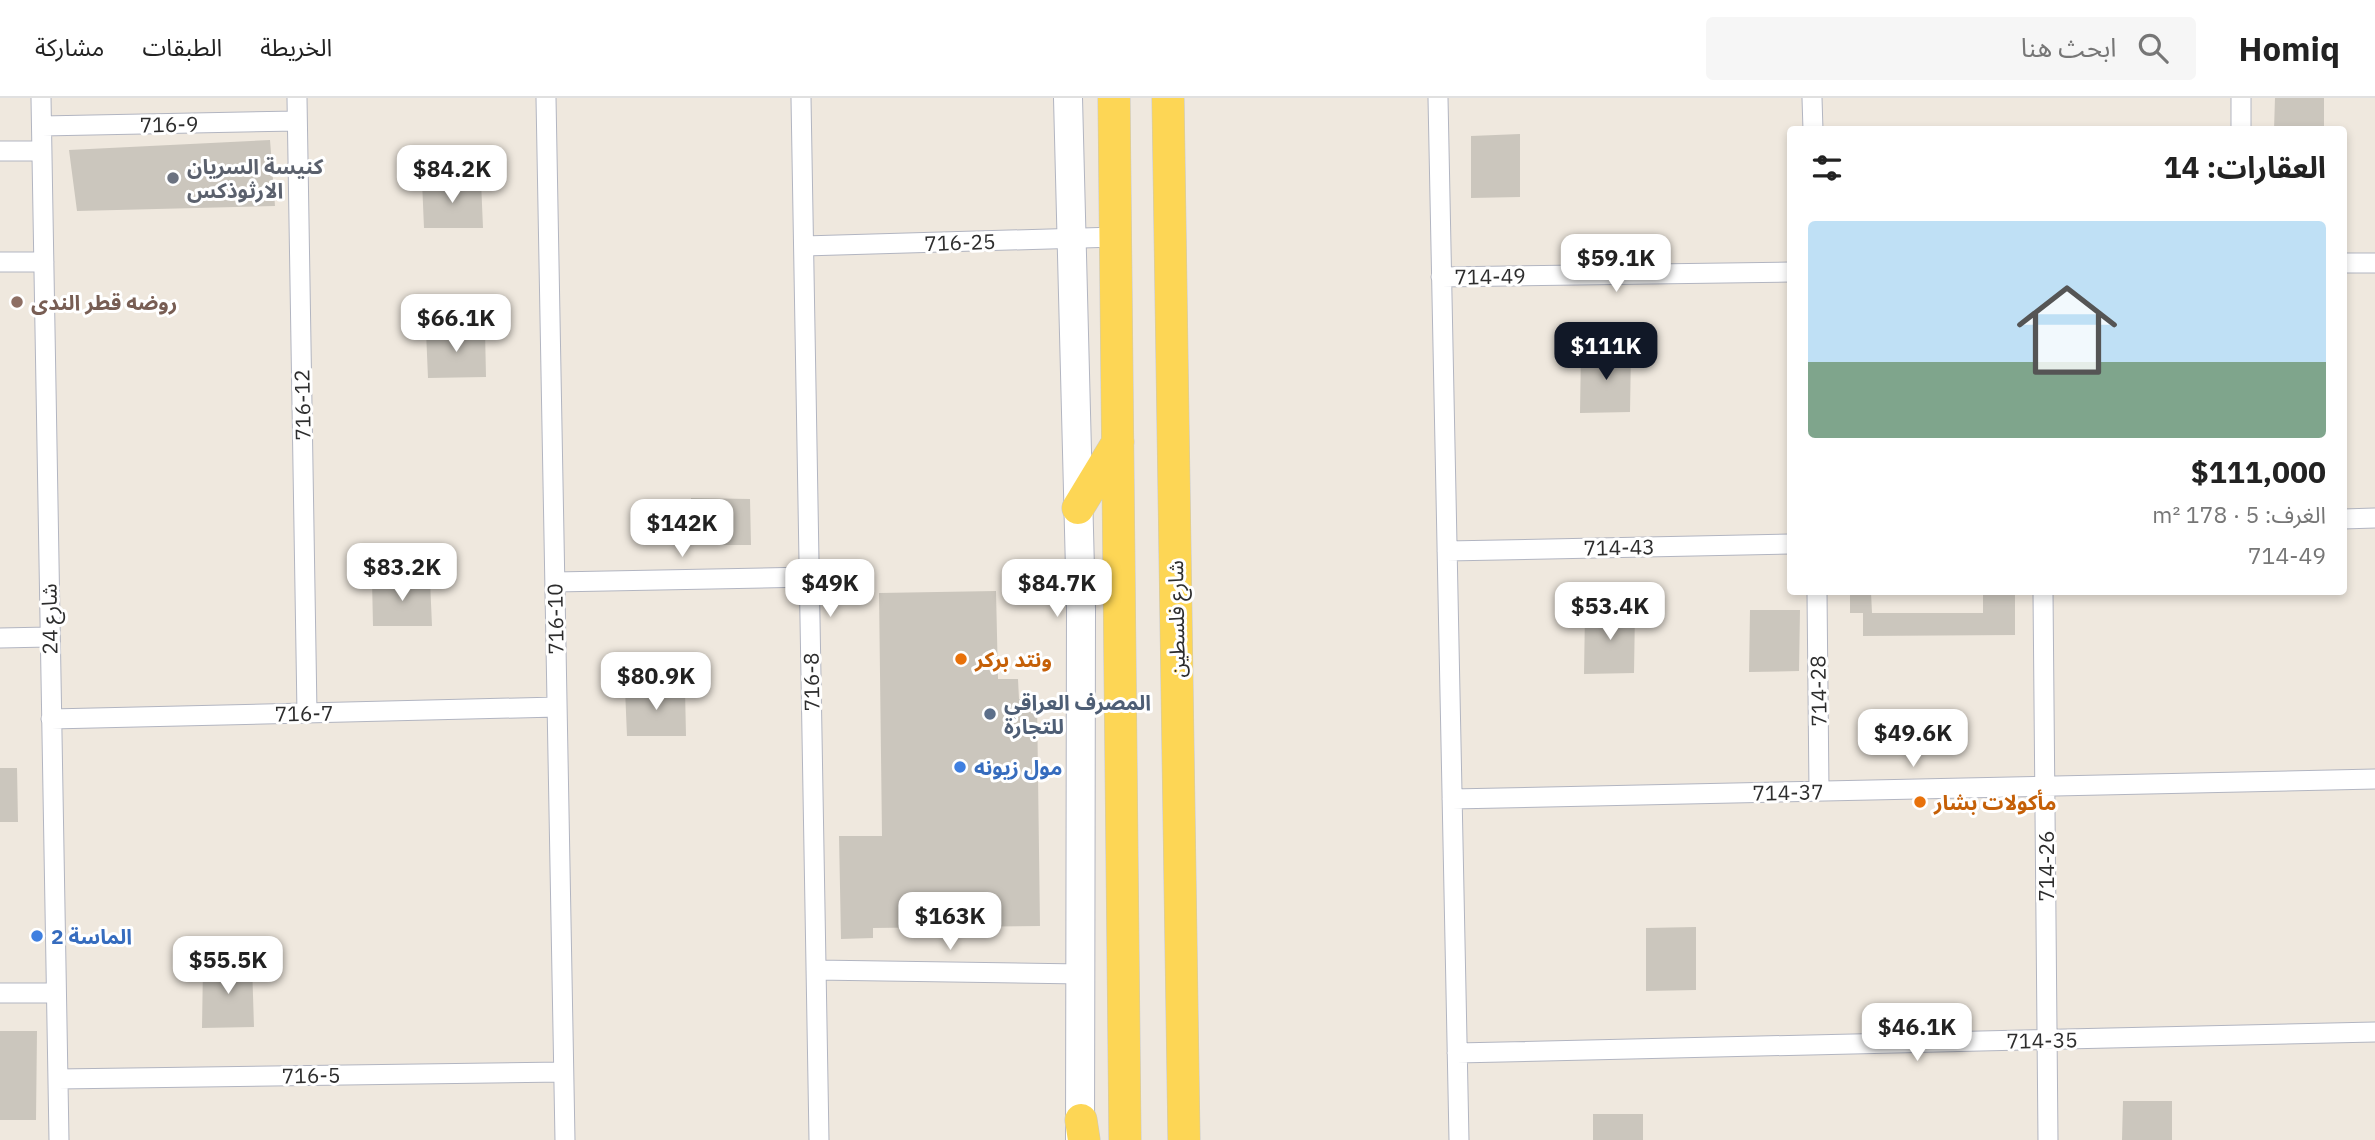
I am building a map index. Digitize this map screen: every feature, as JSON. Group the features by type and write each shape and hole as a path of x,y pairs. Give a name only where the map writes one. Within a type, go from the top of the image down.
{"main road":[{"path":"1114,98 1125,1140"},
{"name":"شارع فلسطين","path":"1168,98 1184,1140"},
{"path":"1078,508 1118,442"}],"street":[{"name":"شارع 24","path":"41,98 59,1140"},
{"name":"716-12","path":"297,98 307,713"},
{"name":"716-10","path":"546,98 565,1140"},
{"name":"716-8","path":"801,98 819,1140"},
{"path":"1068,98 1078,508 1082,1133"},
{"path":"1438,98 1459,1140"},
{"path":"1812,98 1813,126"},
{"path":"2241,98 2241,126"},
{"name":"716-9","path":"41,127 298,121"},
{"path":"0,151 42,151"},
{"name":"716-25","path":"804,246 1116,237"},
{"path":"0,262 44,262"},
{"path":"2347,263 2375,263"},
{"name":"714-49","path":"1441,277 1787,272"},
{"path":"2347,519 2375,519"},
{"name":"714-43","path":"1447,551 1787,544"},
{"path":"555,582 809,577"},
{"name":"714-28","path":"1817,595 1819,791"},
{"name":"714-26","path":"2043,595 2048,1140"},
{"path":"0,638 49,637"},
{"name":"716-7","path":"51,719 557,707"},
{"name":"714-37","path":"1452,799 2375,779"},
{"path":"816,970 1082,974"},
{"path":"0,992 56,993"},
{"name":"714-35","path":"1457,1053 2375,1032"},
{"name":"716-5","path":"58,1079 563,1072"}],"building":[{"path":"2275,98 2324,98 2324,126 2274,126"},
{"path":"1520,134 1520,197 1471,198 1471,136"},
{"name":"كنيسة السريان الارثوذكس","path":"270,140 275,206 77,211 69,150"},
{"path":"422,181 481,181 483,228 424,228"},
{"path":"485,330 486,377 428,378 426,331"},
{"path":"1631,350 1630,412 1580,413 1581,351"},
{"path":"691,498 750,499 751,545 692,545"},
{"path":"372,580 430,580 432,626 373,626"},
{"name":"مول زيونه","path":"996,591 998,679 1018,679 1019,699 1037,699 1040,926 873,928 873,938 841,939 839,836 882,836 879,593"},
{"path":"1850,595 1871,595 1872,613 1983,613 1983,595 2015,595 2015,635 1863,636 1863,613 1850,613"},
{"path":"1750,610 1800,610 1799,671 1749,672"},
{"path":"1635,611 1634,673 1584,674 1585,612"},
{"path":"625,689 685,689 686,736 627,736"},
{"path":"0,768 17,768 18,822 0,822"},
{"path":"1696,927 1696,990 1646,991 1646,928"},
{"path":"252,964 254,1027 202,1028 203,965"},
{"path":"0,1031 37,1031 36,1120 0,1120"},
{"path":"2123,1101 2172,1101 2172,1140 2122,1140"},
{"path":"1593,1114 1643,1114 1643,1140 1593,1140"}],"place":[{"name":"كنيسة السريان الارثوذكس","path":"173,178"},
{"name":"روضه قطر الندى","path":"17,302"},
{"name":"ونتد بركر","path":"961,659"},
{"name":"المصرف العراقي للتجارة","path":"990,714"},
{"name":"مول زيونه","path":"960,767"},
{"name":"مأكولات بشار","path":"1920,802"},
{"name":"الماسة 2","path":"37,936"}]}
